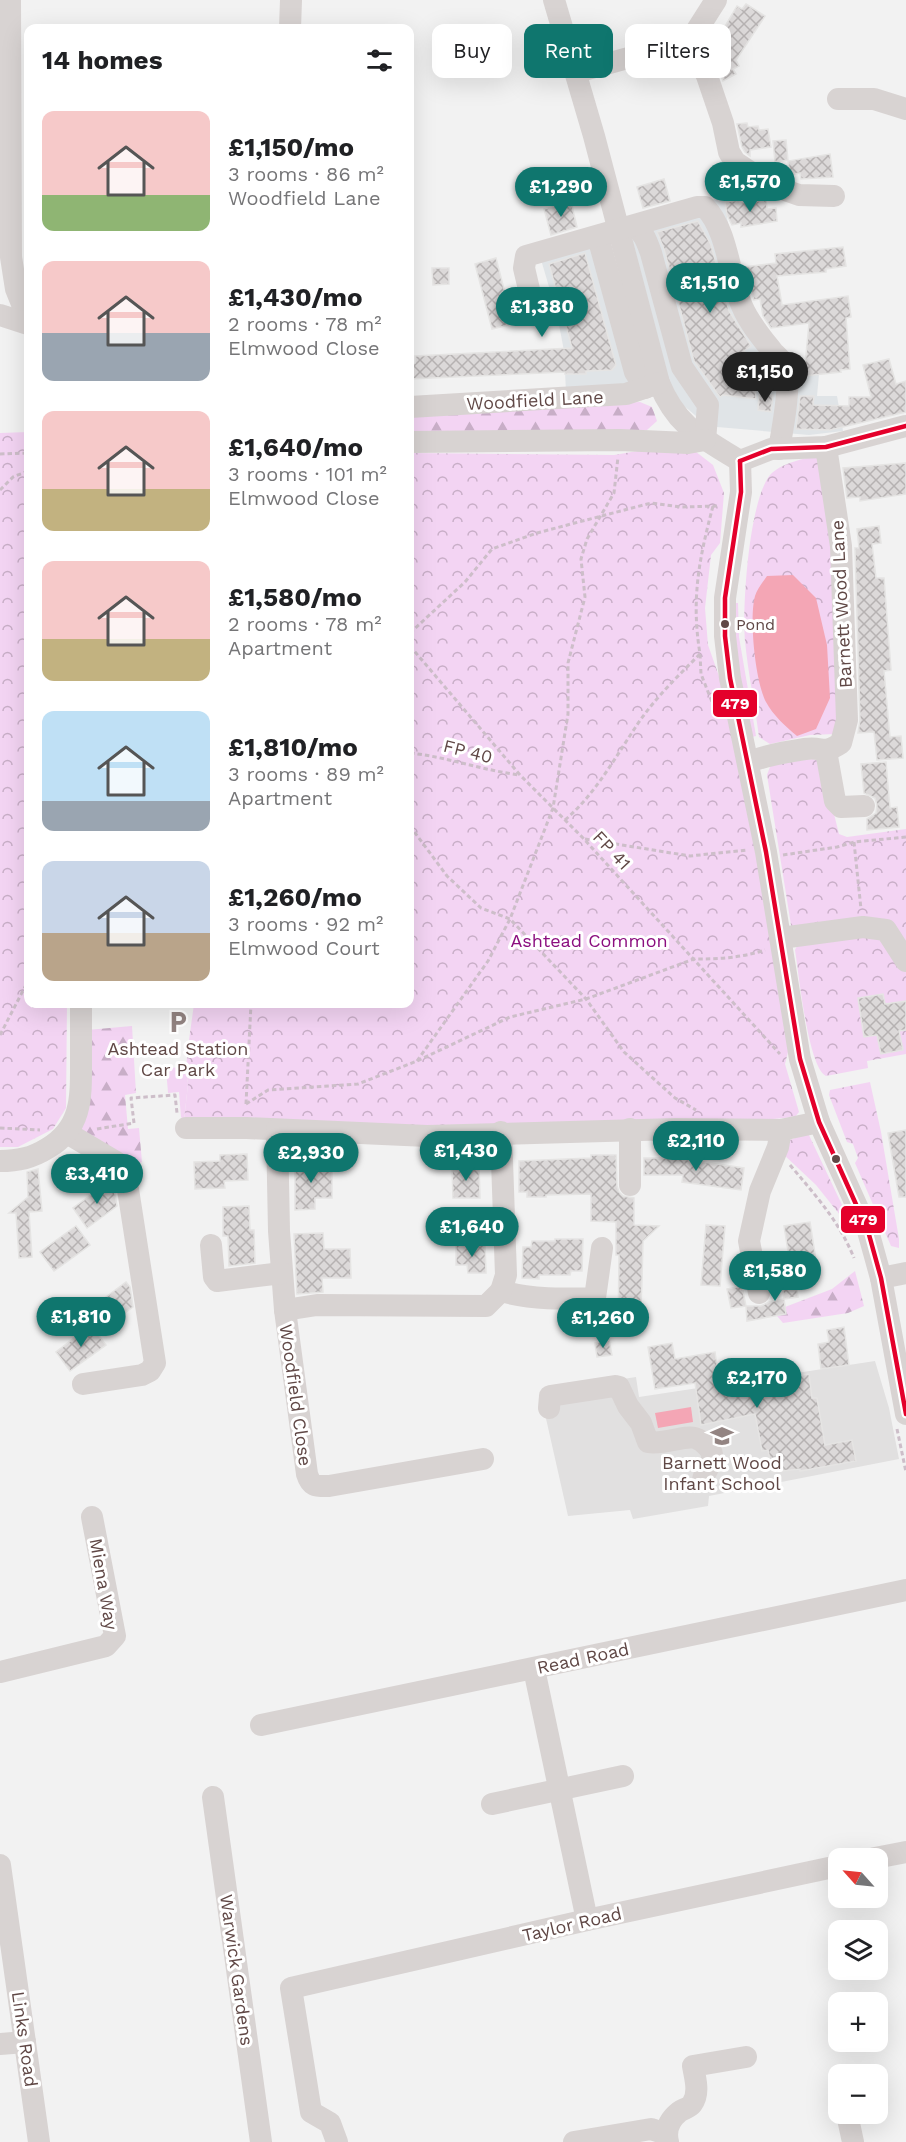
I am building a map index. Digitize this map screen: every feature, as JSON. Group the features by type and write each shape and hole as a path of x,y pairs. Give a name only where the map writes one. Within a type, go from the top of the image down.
{"street":[{"path":"10,0 5,88 6,284 24,313"},
{"path":"290,24 291,0"},
{"path":"554,0 561,24"},
{"path":"701,24 716,0"},
{"path":"578,78 617,231 652,385 688,428 740,461"},
{"path":"708,78 723,123 729,152 735,162 768,184 799,195 834,196"},
{"path":"838,99 874,99 906,109"},
{"path":"531,298 524,268 526,256 697,207 705,207 711,213 721,236 742,307 756,330 785,367 787,381 779,449"},
{"path":"617,231 640,230 651,253 682,368 708,405 705,440"},
{"path":"0,315 24,323"},
{"name":"Woodfield Lane","path":"414,407 626,394 652,385"},
{"path":"645,440 674,413"},
{"path":"740,461 771,449 826,447 906,426"},
{"path":"414,442 645,440 688,443 705,440"},
{"name":"Barnett Wood Lane","path":"826,447 841,546 847,720 841,743 826,751"},
{"path":"740,461 741,492 724,598 725,636 730,678 749,762 759,854 781,938 800,1059 819,1122 868,1231 881,1278 906,1414"},
{"path":"749,762 770,754 809,748 826,751 835,801 842,807 864,806"},
{"path":"781,938 863,927 885,930 906,961"},
{"path":"0,1161 30,1158 42,1152 57,1143 67,1133 76,1117 80,1103 81,1008"},
{"path":"182,1123 277,1130 427,1136 501,1132 781,1130 819,1122"},
{"name":"Woodfield Close","path":"277,1130 279,1231 285,1310 310,1484 329,1486 483,1459"},
{"path":"630,1130 630,1185"},
{"path":"759,1293 749,1241 760,1191 775,1153 781,1130"},
{"path":"285,1310 317,1305 486,1306 501,1291 506,1275 501,1132"},
{"path":"67,1133 116,1162 125,1170 155,1363 150,1371 142,1375 83,1384"},
{"path":"211,1245 213,1277 217,1281 282,1273"},
{"path":"501,1291 519,1296 556,1299 595,1298 602,1248"},
{"path":"881,1278 906,1274"},
{"path":"549,1408 550,1396 619,1387 628,1406 641,1424 648,1442 660,1443 694,1438 706,1445 713,1455 703,1480"},
{"name":"Miena Way","path":"0,1672 106,1646 115,1636 92,1517"},
{"name":"Read Road","path":"261,1725 906,1590"},
{"path":"534,1669 587,1920"},
{"path":"492,1804 623,1776"},
{"name":"Warwick Gardens","path":"213,1797 261,2142"},
{"path":"888,1855 906,1852"},
{"name":"Links Road","path":"0,1865 39,2142"},
{"name":"Taylor Road","path":"337,2142 330,2123 311,2112 291,1988 587,1920 828,1868"},
{"path":"0,2044 25,2042"},
{"path":"574,2142 651,2129 667,2138 670,2122 678,2113 691,2105 695,2097 697,2087 693,2066 746,2057"},
{"path":"849,2124 853,2142"}],"path":[{"path":"417,1061 488,961 510,919 553,808 568,714 568,663 585,597 581,559 587,539 598,517 614,493 620,440"},
{"path":"0,454 24,453"},
{"path":"0,490 13,477 24,473"},
{"path":"414,629 465,582 492,549 537,533 651,503 681,507 739,505"},
{"path":"565,820 607,773 636,726 669,685 700,654 695,623 698,574 712,506"},
{"name":"FP 41","path":"414,651 520,775 583,838 785,1060 800,1059"},
{"name":"FP 40","path":"414,753 438,756 492,771 520,775"},
{"path":"414,831 447,876 481,908 510,919 586,999 624,1052 675,1098 718,1122 721,1129"},
{"path":"583,838 690,856 759,854 837,847 854,842 906,837"},
{"path":"854,842 863,927"},
{"path":"246,1104 268,1090 358,1084 417,1061 510,1017 586,999 694,959 709,960 747,956 767,949 781,938"},
{"path":"0,1035 24,989"},
{"path":"247,1128 251,1008"},
{"path":"134,1124 131,1098 175,1095 182,1123"},
{"path":"775,1153 788,1163 828,1209 845,1235 857,1265"}],"shaded area":[{"path":"725,198 728,225 743,295 792,375 819,374 817,396 837,396 843,431 809,435 717,427 696,416 683,405 671,388 627,220 694,202"},
{"path":"604,230 648,372 624,390 566,392 564,351 557,314 537,246"},
{"path":"793,575 816,598 827,645 830,698 816,729 797,736 766,702 756,665 753,634 753,606 760,586 767,576"},
{"name":"Barnett Wood Infant School","path":"875,1361 889,1408 899,1459 709,1496 708,1506 633,1519 630,1510 568,1516 540,1392 636,1377 639,1397"},
{"path":"691,1407 693,1422 658,1428 655,1413"}],"green space":[{"path":"640,402 652,407 657,421 647,430 414,439 414,413"},
{"path":"24,432 24,1008 67,1008 66,1108 53,1129 18,1147 0,1147 0,433"},
{"name":"Ashtead Common","path":"667,446 691,448 713,465 724,493 720,543 711,555 705,608 708,645 720,679 757,857 789,1048 785,1064 799,1112 795,1117 752,1121 403,1128 184,1120 188,1084 186,1067 193,1008 414,1008 414,453 614,455"},
{"path":"816,456 823,461 835,540 843,721 835,734 810,735 770,744 759,737 745,641 746,580 752,530 763,488 770,475 797,460"},
{"path":"733,603 738,603 739,637 756,736 752,737 733,637"},
{"path":"813,759 821,762 839,834 847,837 906,829 906,1054 867,1061 868,1068 826,1076 814,1056 805,1019 795,950 799,942 791,925 767,775 771,764"},
{"path":"132,1026 136,1093 125,1095 128,1129 139,1128 142,1162 127,1167 81,1135 78,1120 87,1030"},
{"path":"186,1067 188,1084 184,1120 181,1117 179,1092 168,1093 166,1068"},
{"path":"870,1082 881,1132 899,1248 891,1246 855,1163 858,1158 853,1144 847,1142 829,1095 830,1090"},
{"path":"808,1133 851,1224 848,1225 816,1185 782,1153 790,1140"},
{"path":"855,1271 864,1306 848,1313 783,1323 777,1316 786,1314 785,1307 832,1289"}],"building":[{"path":"746,4 765,16 736,60 739,66 733,69 736,74 731,77 731,24 726,24 737,6 742,9"},
{"path":"747,123 748,127 758,126 759,130 768,129 771,147 750,150 750,156 745,152 737,124"},
{"path":"786,140 788,160 775,162 773,141"},
{"path":"830,154 833,177 801,179 800,173 790,175 788,161"},
{"path":"664,179 670,201 643,208 637,187"},
{"path":"740,200 740,203 766,200 767,209 776,208 777,221 741,227 741,223 732,225 727,215 725,202"},
{"path":"571,202 577,227 551,235 544,209"},
{"path":"698,221 711,245 729,311 751,346 744,351 758,364 767,365 773,373 774,378 755,380 756,399 723,395 720,397 694,361 664,249 657,232"},
{"path":"843,247 846,266 826,269 826,272 777,276 782,305 848,296 851,317 846,318 850,369 804,376 809,323 771,328 763,316 760,299 754,300 744,267 776,263 775,254"},
{"path":"585,253 616,365 612,370 586,371 586,374 565,374 565,372 414,379 415,356 572,348 549,264"},
{"path":"496,258 513,324 492,329 475,264"},
{"path":"432,268 449,268 449,284 433,285"},
{"path":"889,359 896,384 906,381 906,412 830,430 796,429 800,396 814,396 813,405 849,406 849,397 871,397 863,365"},
{"path":"759,395 773,395 771,412 758,410"},
{"path":"906,463 906,494 860,501 860,497 847,498 843,468"},
{"path":"879,526 881,543 872,544 876,578 884,578 891,670 884,671 890,737 901,736 903,758 877,760 874,732 858,733 860,720 855,548 859,548 857,529"},
{"path":"886,762 890,808 897,807 899,827 867,830 867,819 876,813 877,805 875,798 864,793 861,764"},
{"path":"883,994 885,1004 906,1001 906,1030 899,1031 903,1050 881,1054 877,1035 864,1037 858,998"},
{"path":"906,1130 906,1197 899,1197 888,1133"},
{"path":"247,1154 248,1180 224,1181 225,1188 195,1189 194,1162 220,1161 220,1155"},
{"path":"591,1155 616,1155 617,1186 623,1196 634,1198 634,1225 659,1226 643,1241 638,1333 618,1332 619,1255 616,1255 616,1222 591,1221 591,1194 527,1197 527,1192 519,1192 519,1161 591,1158"},
{"path":"295,1156 309,1156 309,1168 332,1168 332,1198 315,1198 315,1209 295,1210"},
{"path":"644,1158 676,1158 744,1168 741,1190 682,1182 683,1175 644,1175"},
{"path":"479,1164 480,1198 453,1198 452,1168"},
{"path":"38,1169 42,1211 29,1212 32,1257 19,1258 16,1213 9,1213 28,1197 27,1172"},
{"path":"109,1182 114,1189 117,1206 87,1228 73,1208"},
{"path":"249,1206 250,1230 254,1230 255,1263 229,1266 228,1236 223,1236 223,1207"},
{"path":"810,1222 817,1266 791,1270 784,1226"},
{"path":"453,1225 467,1225 467,1239 453,1239"},
{"path":"706,1225 725,1226 720,1286 701,1285"},
{"path":"76,1226 90,1245 54,1271 40,1252"},
{"path":"323,1233 324,1249 350,1249 351,1278 322,1278 323,1292 297,1294 294,1234"},
{"path":"555,1239 583,1239 582,1271 571,1271 570,1275 539,1275 539,1279 522,1278 523,1247 531,1247 532,1241 555,1241"},
{"path":"485,1244 486,1273 468,1273 467,1265 456,1265 456,1245"},
{"path":"795,1275 798,1297 784,1299 781,1277"},
{"path":"126,1282 130,1287 133,1307 104,1328 90,1309"},
{"path":"742,1286 746,1306 731,1308 727,1289"},
{"path":"784,1299 786,1314 747,1321 746,1306 761,1306"},
{"path":"91,1325 106,1345 70,1371 56,1352"},
{"path":"844,1327 849,1365 821,1369 818,1344 829,1342 827,1330"},
{"path":"609,1340 612,1355 597,1357 595,1343"},
{"path":"672,1343 675,1359 715,1352 720,1387 809,1374 812,1398 817,1398 825,1445 852,1440 856,1461 800,1471 800,1469 772,1472 768,1450 762,1451 755,1414 701,1425 695,1383 655,1389 648,1347"}],"transit line":[{"name":"479","path":"740,461 771,449 826,447 906,426"},
{"name":"479","path":"740,461 741,492 725,598 725,636 730,678 766,852 800,1059 819,1122 868,1231 881,1278 906,1414"}],"place":[{"name":"Pond","path":"725,624"},
{"name":"Ashtead Station Car Park","path":"178,1022"},
{"name":"Barnett Wood Infant School","path":"722,1436"}]}
